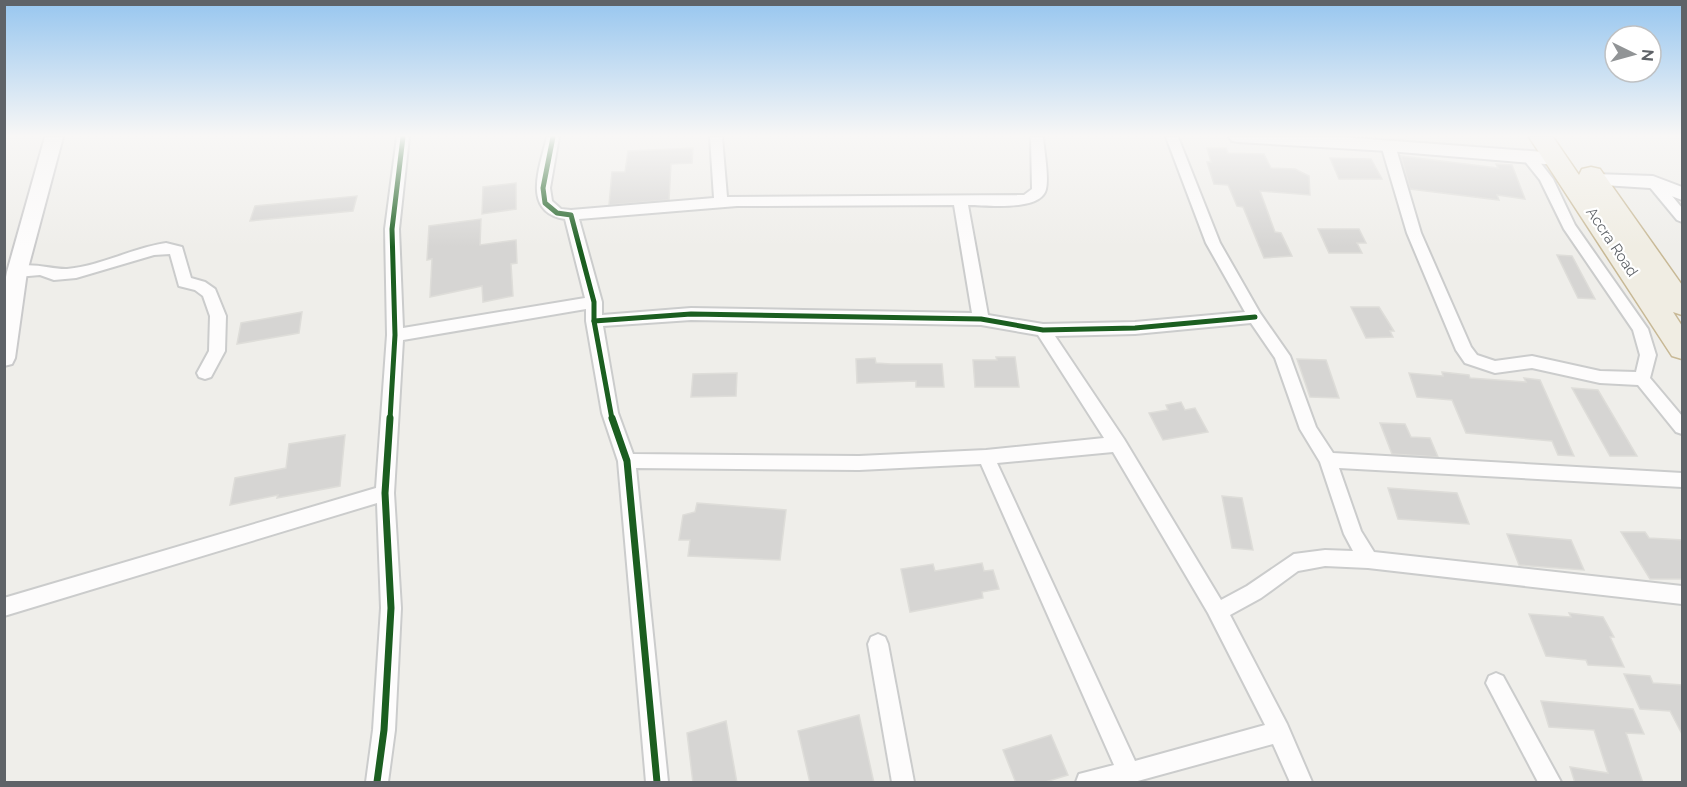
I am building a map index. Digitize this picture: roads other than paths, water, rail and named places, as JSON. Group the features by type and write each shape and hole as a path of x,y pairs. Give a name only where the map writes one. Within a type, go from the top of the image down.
{"highway":[{"name":"Accra Road","path":"1576,174 1683,348"},
{"name":"Accra Road","path":"1588,174 1595,180 1683,305"}],"street":[{"path":"4,358 16,272 44,174"},
{"path":"377,783 384,730 391,608 385,493 395,335 392,229 399,174"},
{"path":"546,174 543,188 545,203 557,213 571,216 721,203 1026,200 1035,196 1039,189 1038,174"},
{"path":"719,174 721,203"},
{"path":"1187,174 1213,243 1255,317 1282,356 1308,429 1328,460 1353,534 1368,560"},
{"path":"1391,174 1464,350 1471,359 1496,367 1532,362 1600,377 1642,379 1683,427"},
{"path":"1544,174 1569,226 1640,329 1648,355 1642,379"},
{"path":"1595,180 1653,182 1683,194"},
{"path":"1653,182 1683,217"},
{"path":"960,200 981,319"},
{"path":"571,216 594,302 594,321 610,413 627,461 657,783"},
{"path":"16,272 41,270 54,275 76,273 153,250 166,248 177,251 184,282 200,286 210,292 218,315 217,351 205,373"},
{"path":"395,335 594,302"},
{"path":"594,321 691,314 981,319 1043,330 1135,328 1255,317"},
{"path":"1043,330 1118,444 1219,611 1279,732 1300,783"},
{"path":"627,461 859,463 986,457 1118,444"},
{"path":"986,457 1130,773"},
{"path":"1328,460 1683,480"},
{"path":"4,607 385,493"},
{"path":"1219,611 1254,591 1294,563 1325,558 1368,560 1683,595"},
{"path":"878,644 903,783"},
{"path":"1496,682 1550,783"},
{"path":"1087,783 1279,732"}]}
